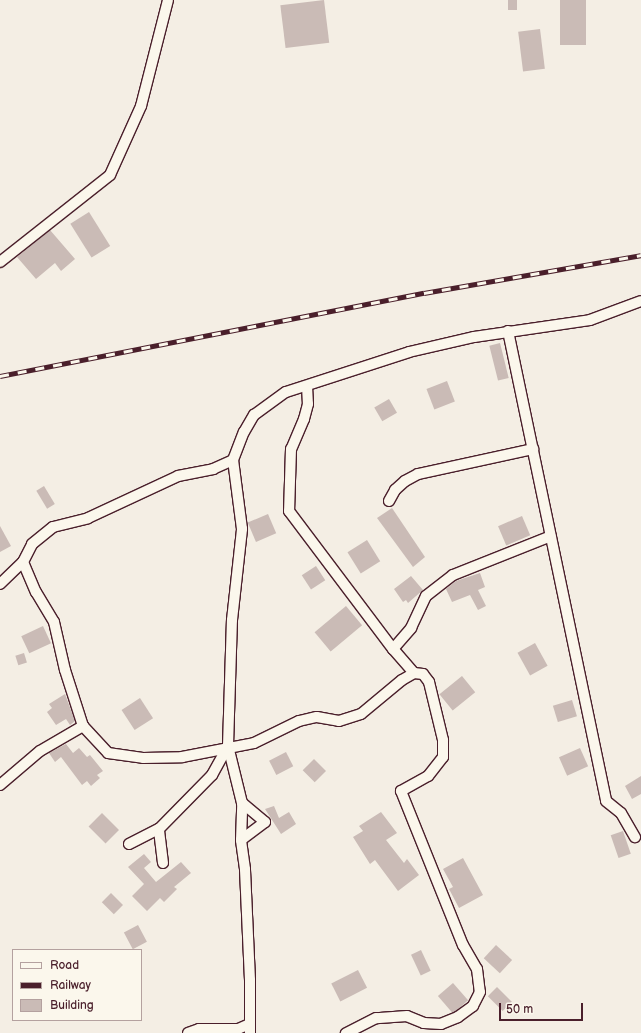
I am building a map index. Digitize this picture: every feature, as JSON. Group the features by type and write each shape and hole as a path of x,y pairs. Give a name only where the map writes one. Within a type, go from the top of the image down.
{"street":[{"path":"0,262 110,175 141,106 168,0"},
{"path":"188,1033 199,1029 250,1028 246,885 241,840 242,803 228,746 232,620 242,529 233,460 254,415 286,392 409,352 508,331 590,320 641,302"},
{"path":"508,331 606,801 621,813 636,837"},
{"path":"307,386 306,411 291,448 289,511 392,649 414,673 423,674 429,682 443,740 443,757 428,776 400,791 463,945 477,969 480,992 472,1006 458,1017 441,1024 424,1023 407,1016 376,1018 346,1033"},
{"path":"389,501 395,490 405,481 418,474 533,449"},
{"path":"0,584 23,562 32,544 53,527 88,518 178,476 213,470 233,460"},
{"path":"392,649 411,628 426,596 441,583 453,575 551,536"},
{"path":"23,562 36,592 54,622 65,670 83,726 108,753 143,758 182,757 228,746 254,743 299,721 317,717 339,721 361,714 414,673"},
{"path":"0,785 40,751 83,726"},
{"path":"130,844 159,829 212,774 228,746"},
{"path":"241,840 266,822 242,803"},
{"path":"159,829 164,863"}],"building":[{"path":"324,0 329,43 286,48 280,5"},
{"path":"508,0 517,0 517,10 508,10"},
{"path":"560,0 586,0 586,45 560,45"},
{"path":"540,29 545,69 523,71 518,32"},
{"path":"89,212 110,246 92,258 70,224"},
{"path":"50,230 75,259 61,271 55,263 36,279 17,257"},
{"path":"500,343 509,378 498,381 489,346"},
{"path":"447,381 455,402 434,409 426,389"},
{"path":"389,399 397,413 382,421 374,408"},
{"path":"44,486 55,504 47,509 36,491"},
{"path":"392,508 425,557 413,567 377,518"},
{"path":"268,514 276,533 256,542 248,523"},
{"path":"522,516 530,535 506,545 498,526"},
{"path":"0,526 11,546 0,552"},
{"path":"367,540 380,561 361,573 347,552"},
{"path":"316,566 325,580 311,590 302,575"},
{"path":"480,573 485,587 478,590 486,606 478,610 470,595 452,602 446,589 456,581"},
{"path":"411,576 423,590 408,603 406,600 403,602 394,589"},
{"path":"346,606 362,625 331,652 315,632"},
{"path":"43,626 51,643 29,653 21,636"},
{"path":"535,643 548,666 530,675 518,653"},
{"path":"24,653 27,663 18,665 15,656"},
{"path":"462,676 475,692 453,711 439,694"},
{"path":"65,694 75,721 70,725 66,719 56,725 47,712 52,708 49,704"},
{"path":"140,698 153,718 135,730 122,710"},
{"path":"572,700 577,716 558,722 553,706"},
{"path":"66,744 73,753 79,748 87,757 90,755 103,771 97,775 100,778 91,786 87,781 82,785 61,757 55,762 49,753"},
{"path":"580,748 588,766 567,776 559,757"},
{"path":"286,752 293,766 276,775 269,761"},
{"path":"314,759 326,771 315,782 303,770"},
{"path":"641,776 641,794 632,799 625,786"},
{"path":"274,806 279,818 289,812 296,824 281,834 265,809"},
{"path":"381,812 397,833 386,840 404,863 407,859 419,875 398,891 375,860 370,864 353,837 363,831 359,826"},
{"path":"102,813 119,830 106,843 89,826"},
{"path":"623,831 631,854 619,858 611,835"},
{"path":"144,854 151,862 144,868 156,882 181,862 191,873 174,887 177,889 164,902 160,898 147,911 132,896 144,884 128,867"},
{"path":"463,858 483,895 459,908 449,889 453,887 443,869"},
{"path":"111,893 123,905 114,914 102,902"},
{"path":"138,925 147,942 133,949 124,933"},
{"path":"496,945 512,960 500,973 484,958"},
{"path":"421,950 431,971 421,975 411,955"},
{"path":"358,970 367,988 340,1001 331,984"},
{"path":"453,983 468,1000 453,1013 438,996"},
{"path":"497,987 512,1002 503,1011 488,996"}],"railway":[{"path":"0,376 424,293 641,255"}]}
